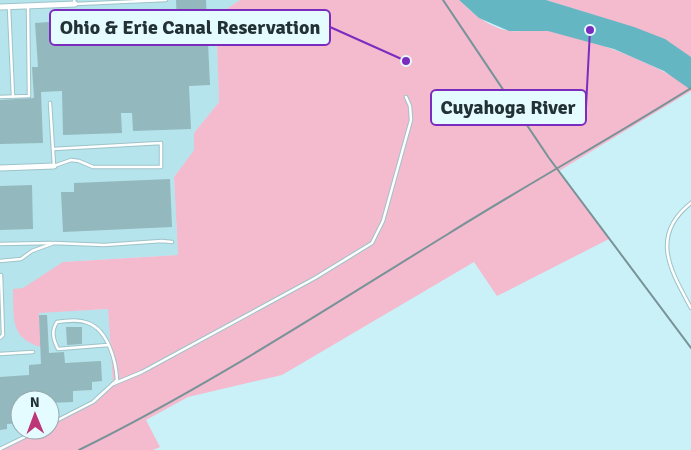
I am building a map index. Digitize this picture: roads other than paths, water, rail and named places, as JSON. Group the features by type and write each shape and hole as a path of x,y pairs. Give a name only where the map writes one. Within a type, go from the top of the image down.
{"street":[{"path":"0,7 28,6 35,3 74,2"},
{"path":"0,168 54,166"}],"lane":[{"path":"74,2 166,0"},
{"path":"0,97 29,96 28,6"},
{"path":"9,7 13,97"},
{"path":"113,384 142,372 315,278 372,243 383,222 410,120 410,106 406,97"},
{"path":"50,103 54,166 71,160 93,167 161,167 161,143 53,149"},
{"path":"691,203 672,226 665,248 675,278 691,308"},
{"path":"0,244 54,243 104,245 162,240 172,242"},
{"path":"0,261 21,259 32,251 54,243"},
{"path":"0,338 3,336 1,276"},
{"path":"60,419 93,402 117,380 116,368 108,345 97,328 90,323 69,320 57,322 54,327 53,339 58,349 108,345"},
{"path":"0,354 33,352"},
{"path":"0,449 18,440"}],"railway":[{"path":"443,0 549,158 691,348"},
{"path":"79,450 127,426 220,374 478,215 691,88"}],"place":[{"name":"Cuyahoga River","path":"590,30"},
{"name":"Ohio & Erie Canal Reservation","path":"406,61"}]}
